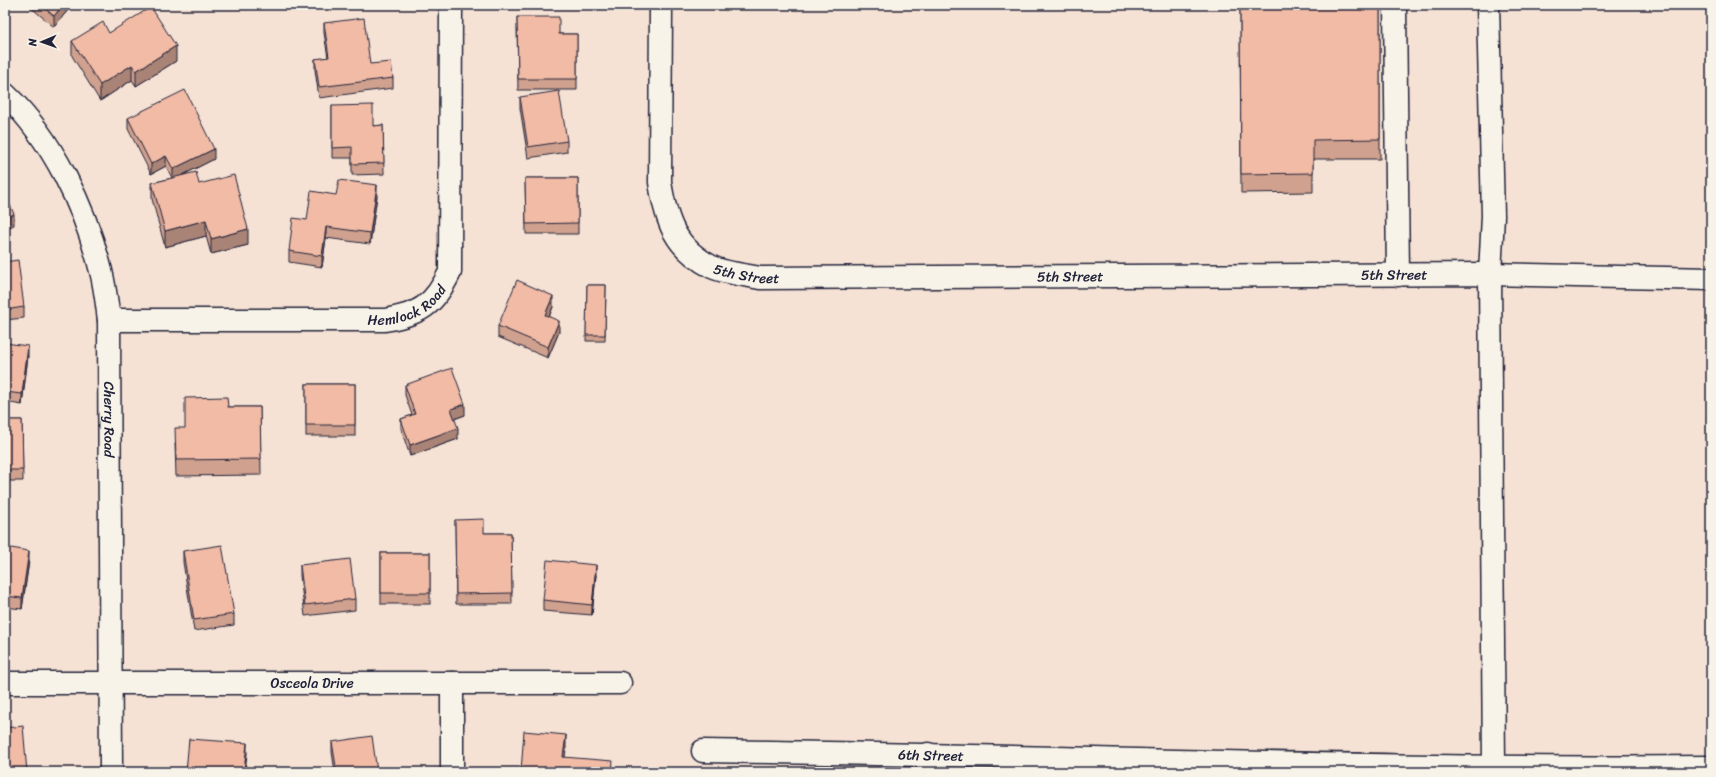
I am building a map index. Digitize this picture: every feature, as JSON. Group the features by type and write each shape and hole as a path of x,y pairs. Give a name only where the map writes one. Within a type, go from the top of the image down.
{"street":[{"name":"Hemlock Road","path":"109,320 385,320 406,317 425,307 440,291 450,272 451,5"},
{"name":"5th Street","path":"661,5 660,182 664,211 675,235 692,253 713,267 760,278 1490,274 1711,279"},
{"path":"1395,5 1398,274"},
{"path":"1488,5 1493,216 1490,274 1494,766"},
{"name":"Cherry Road","path":"5,94 40,134 67,178 89,231 102,272 109,320 110,772"},
{"name":"Osceola Drive","path":"5,683 620,683"},
{"path":"452,683 452,772"},
{"name":"6th Street","path":"703,751 928,763 1008,764 1167,761 1494,766 1576,770 1711,767"}],"building":[{"path":"41,5 63,5 54,16"},
{"path":"1240,5 1380,5 1380,139 1313,140 1313,173 1241,174"},
{"path":"151,7 176,46 136,71 132,65 100,85 72,41 103,22 109,33"},
{"path":"517,17 559,17 559,34 577,34 577,79 518,79"},
{"path":"364,18 370,64 391,62 393,78 319,87 315,59 329,57 324,23"},
{"path":"185,90 214,149 173,169 166,156 151,164 128,118"},
{"path":"559,91 567,141 528,147 520,97"},
{"path":"373,105 373,126 383,125 384,163 352,164 352,147 332,148 332,106"},
{"path":"196,172 199,184 234,175 248,229 211,239 206,220 165,231 152,183"},
{"path":"525,178 578,178 578,223 526,224"},
{"path":"339,180 377,185 370,233 326,227 322,256 289,251 293,218 307,220 311,191 336,195"},
{"path":"5,194 14,214 5,218"},
{"path":"18,260 24,307 5,310 5,262"},
{"path":"517,280 553,296 545,315 559,321 548,347 498,326"},
{"path":"587,285 606,285 605,335 586,335"},
{"path":"5,343 28,346 22,394 5,392"},
{"path":"452,368 465,404 451,409 458,428 410,445 401,419 415,414 405,385"},
{"path":"306,384 355,384 355,425 306,425"},
{"path":"227,397 228,407 260,407 261,459 176,460 175,428 185,428 185,398"},
{"path":"5,420 22,420 23,470 5,470"},
{"path":"484,519 484,533 511,533 512,593 456,594 455,520"},
{"path":"222,545 234,614 194,620 183,551"},
{"path":"5,547 29,551 22,598 5,596"},
{"path":"381,553 430,553 430,593 381,593"},
{"path":"350,559 355,599 305,605 300,565"},
{"path":"547,560 596,565 592,605 543,600"},
{"path":"23,726 27,772 5,772 5,728"},
{"path":"524,731 566,735 563,757 613,761 612,772 521,772"},
{"path":"372,736 377,772 337,772 332,742"},
{"path":"189,739 247,743 244,772 186,772"}]}
